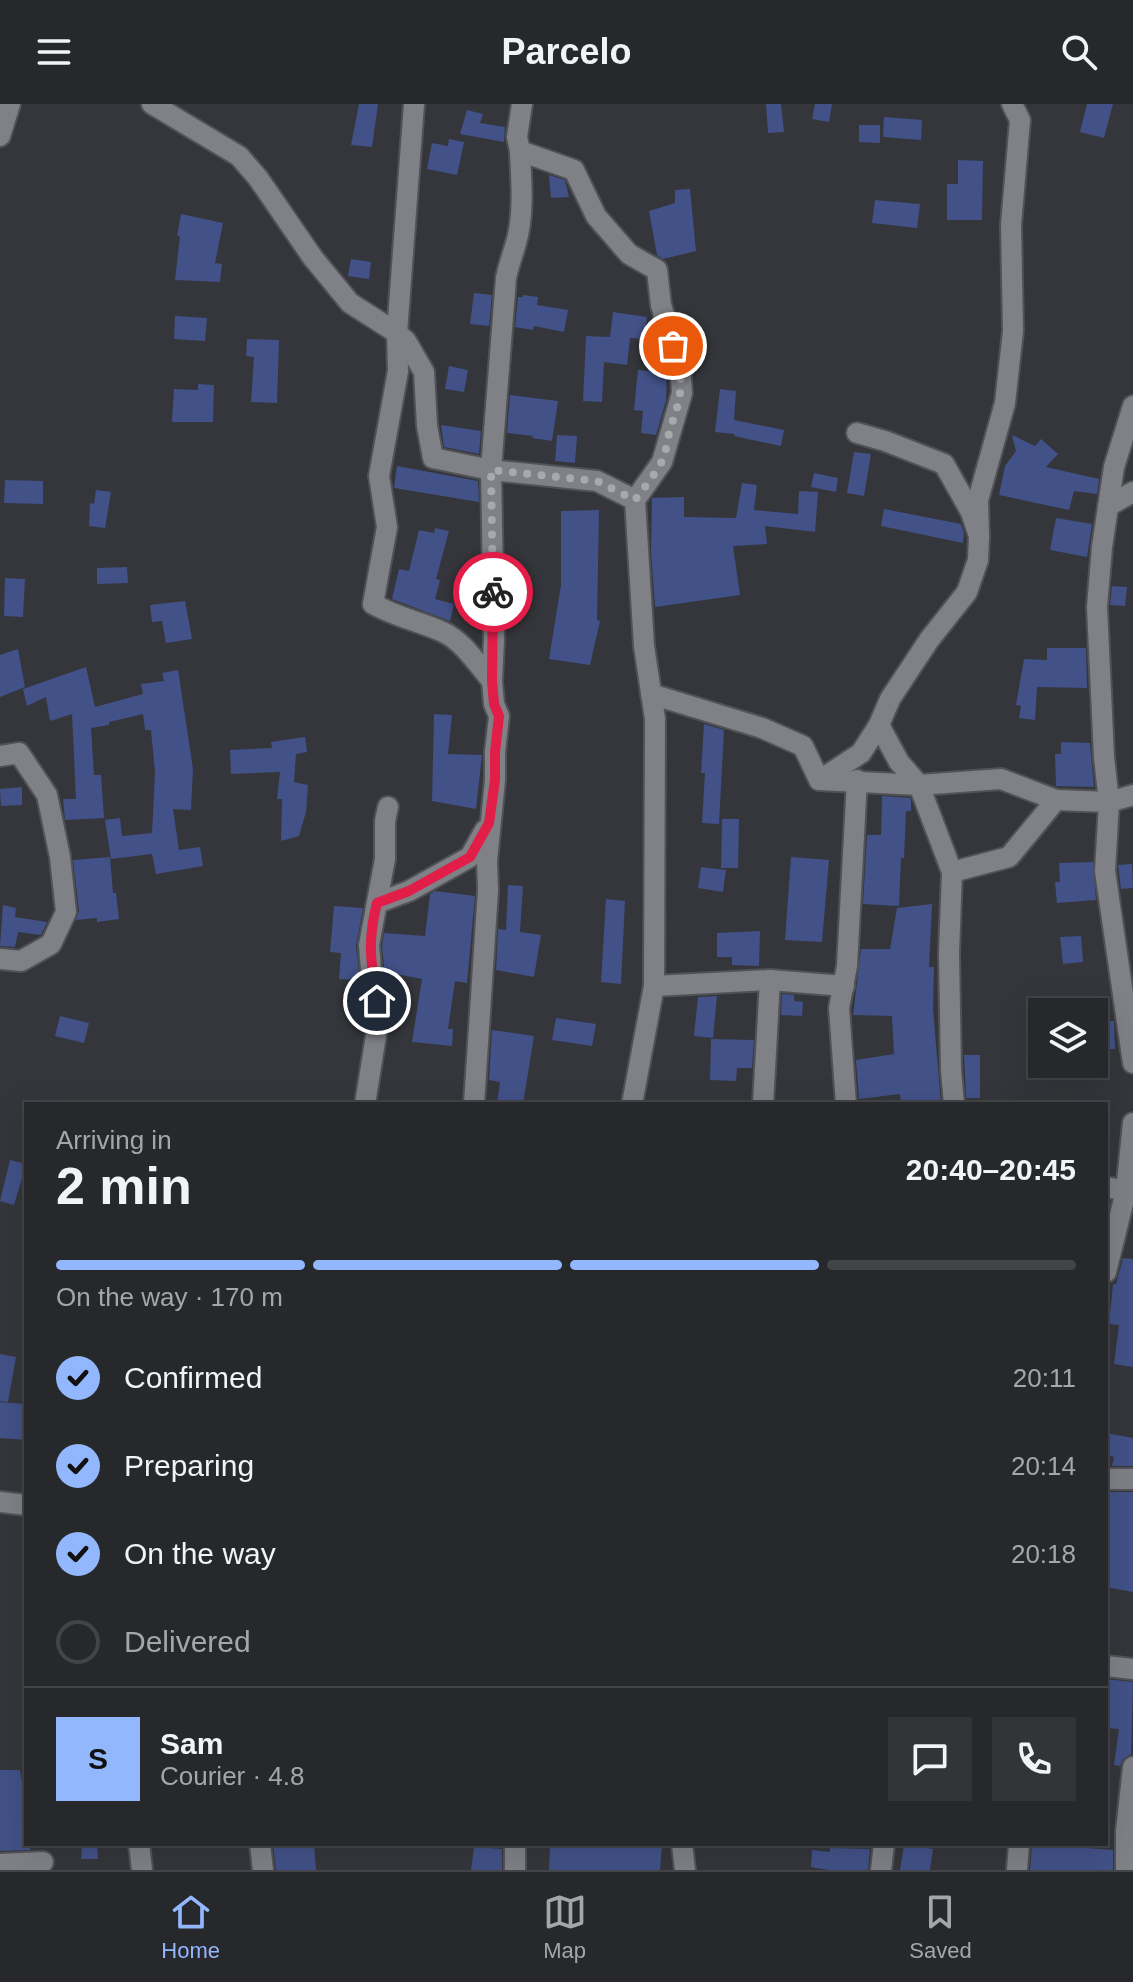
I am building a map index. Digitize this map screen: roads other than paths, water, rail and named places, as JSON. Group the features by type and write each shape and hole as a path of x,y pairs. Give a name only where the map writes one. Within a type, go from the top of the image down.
{"street":[{"path":"0,136 10,104"},
{"path":"152,104 239,156 258,178 313,258 350,303 406,341 424,372 427,426 433,458 491,470 597,481 635,500"},
{"path":"414,104 397,333 398,371 379,476 387,527 373,604 396,617 445,632 467,651 492,681"},
{"path":"474,1102 488,890 489,823 499,716 494,704 492,681 491,470 506,278 510,255 518,238 522,209 517,137 522,104"},
{"path":"819,780 861,753 879,725 890,699 929,640 967,592 978,560 978,500 1005,403 1013,331 1011,225 1020,120 1012,104"},
{"path":"520,151 574,170 596,216 629,254 657,270 661,305 680,367 682,393 662,462 635,500 644,646 655,719 654,986 632,1102"},
{"path":"1133,406 1114,467 1097,607 1109,802 1105,871 1133,1063"},
{"path":"857,433 944,464 971,512 979,536"},
{"path":"1108,506 1133,492"},
{"path":"651,694 762,728 803,746 819,780"},
{"path":"879,725 899,762 919,785 952,872 949,953 954,1102"},
{"path":"0,756 19,753 47,795 60,857 66,912 51,944 21,961 0,959"},
{"path":"819,780 919,785 1001,779 1056,800 1109,802 1133,795"},
{"path":"846,1102 839,1008 844,986 857,780"},
{"path":"952,872 1009,857 1056,800"},
{"path":"365,1102 378,1023 369,945 385,859 388,807"},
{"path":"377,903 409,891 470,857 489,823"},
{"path":"654,986 770,980 844,986"},
{"path":"763,1102 770,980"},
{"path":"1108,1262 1133,1123"},
{"path":"1108,1479 1133,1479"},
{"path":"0,1502 24,1505"},
{"path":"1108,1666 1133,1669"},
{"path":"1126,1870 1126,1831 1133,1767"},
{"path":"139,1846 142,1870"},
{"path":"260,1846 263,1870"},
{"path":"515,1846 515,1870"},
{"path":"682,1846 685,1870"},
{"path":"881,1870 884,1846"},
{"path":"1017,1870 1019,1846"},
{"path":"0,1864 42,1859"}]}
